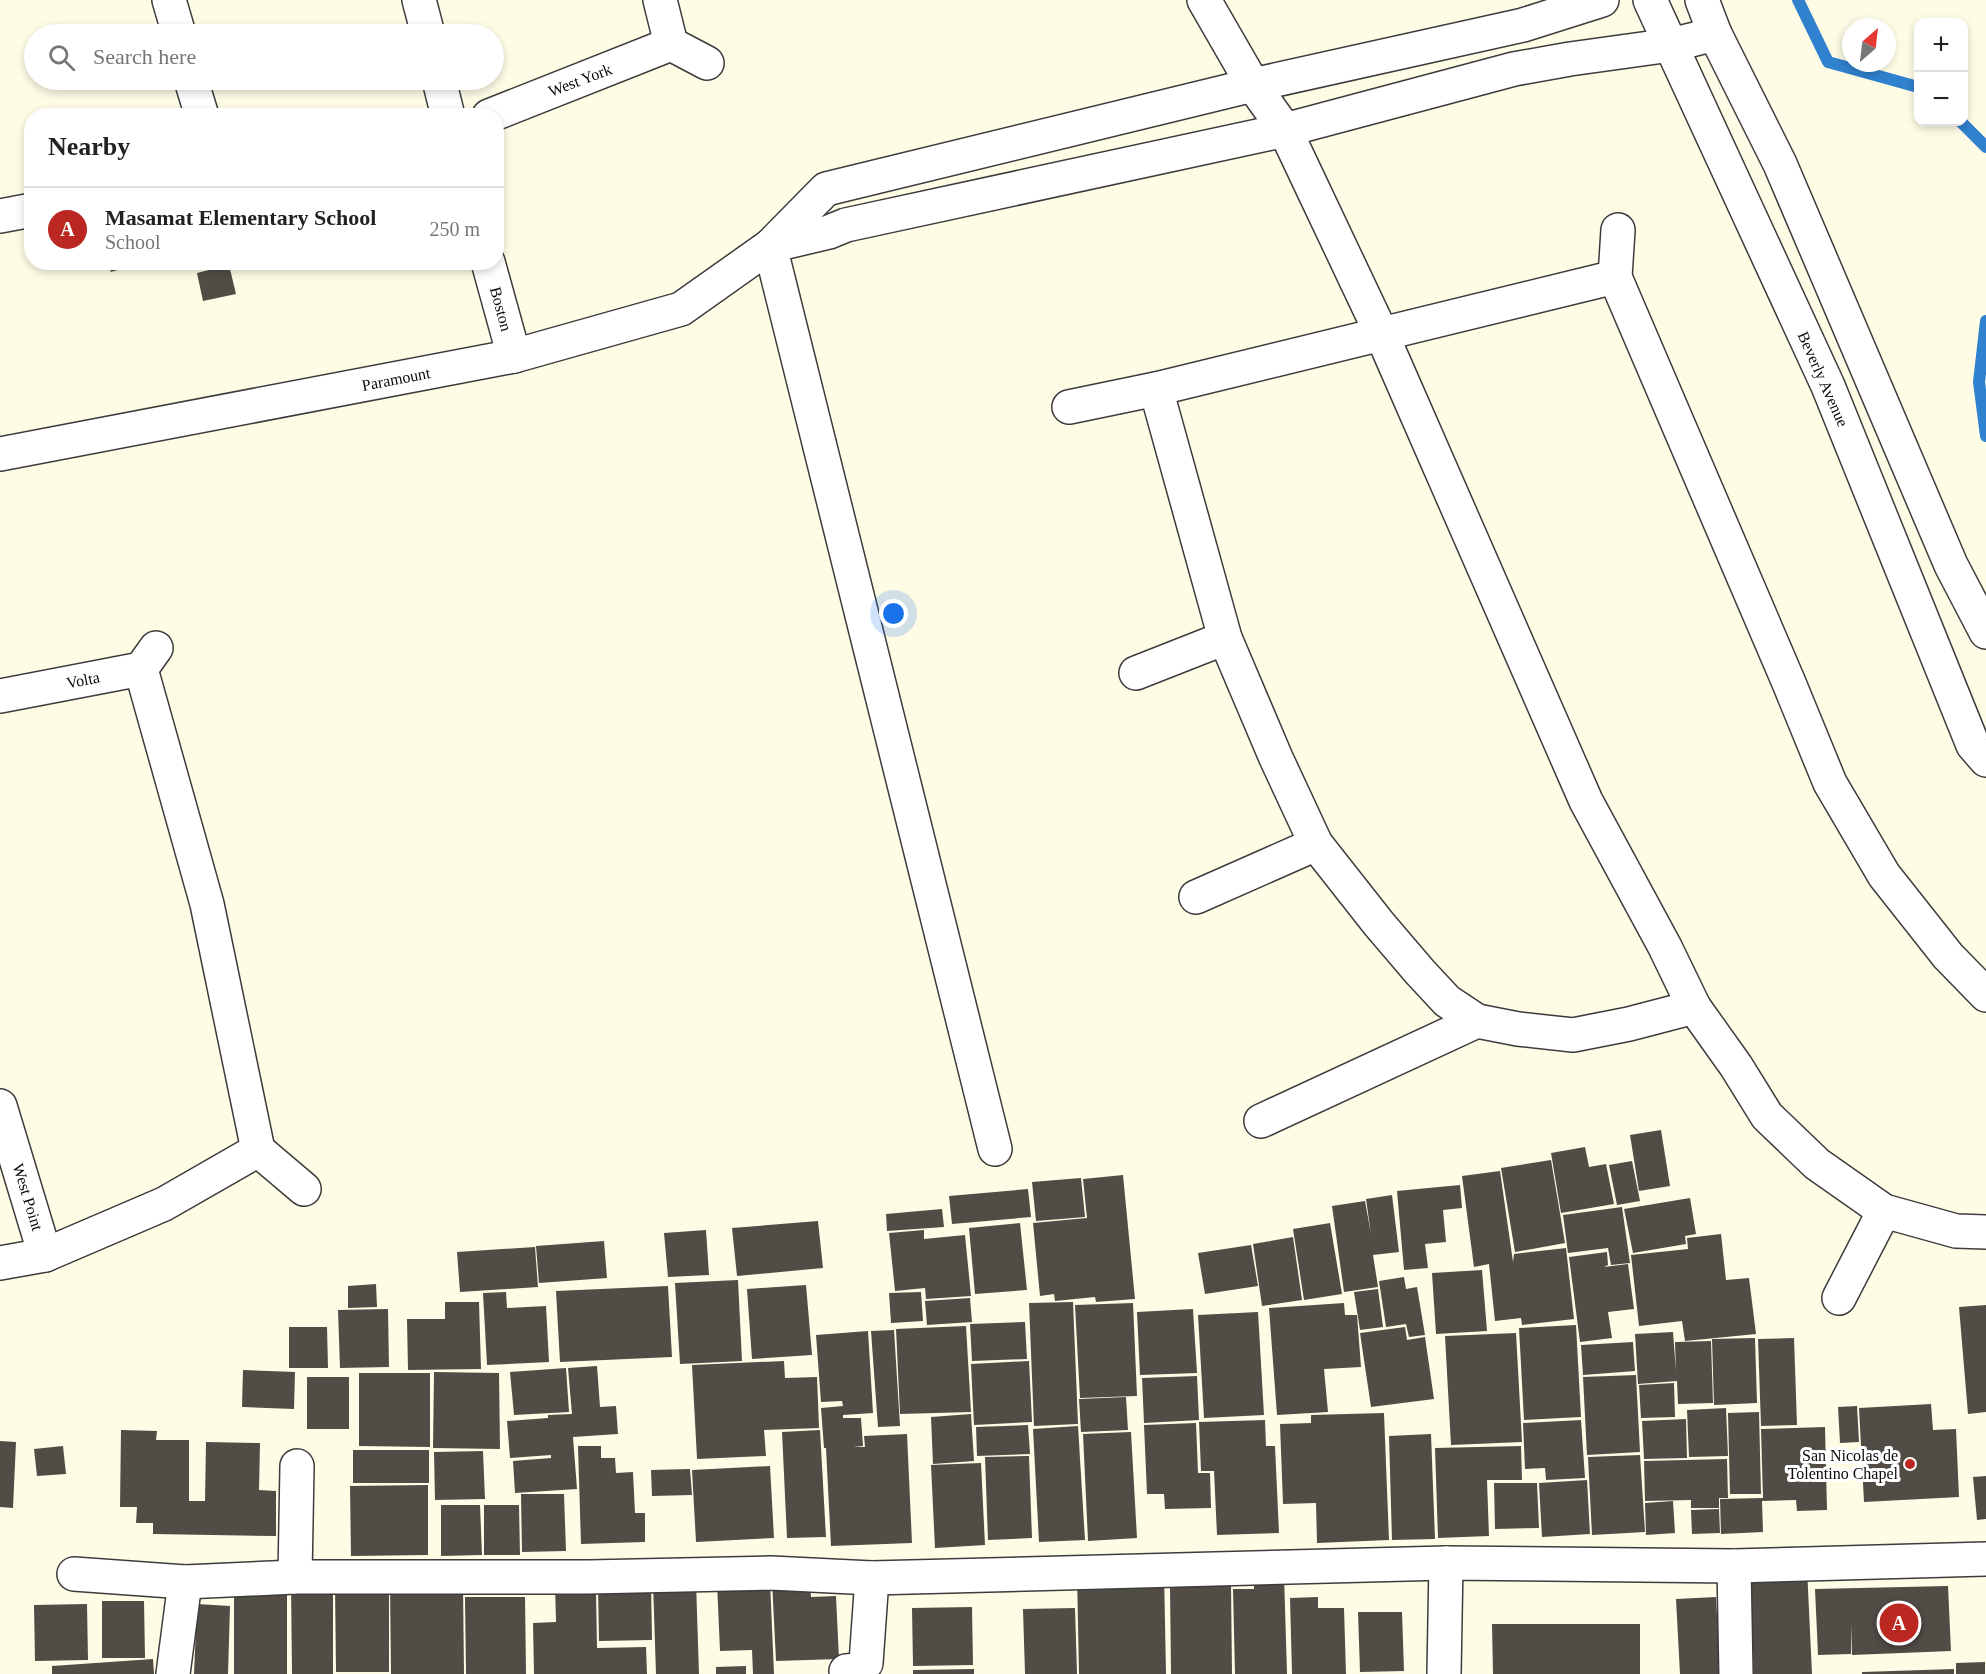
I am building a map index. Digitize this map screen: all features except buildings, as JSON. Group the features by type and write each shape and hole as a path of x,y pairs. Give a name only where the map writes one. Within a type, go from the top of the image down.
{"street":[{"path":"169,0 176,24"},
{"path":"419,0 425,24"},
{"path":"660,0 671,44 707,63"},
{"path":"1204,0 1253,85 1285,130 1382,335 1586,801 1665,947 1694,1007 1736,1066 1767,1116 1817,1164 1884,1211 1956,1231 1986,1232"},
{"path":"771,246 826,189 1253,85 1523,25 1602,0"},
{"name":"Beverly Avenue","path":"1650,0 1828,386 1982,748"},
{"path":"1702,0 1714,34 1780,164 1951,565 1986,632"},
{"path":"771,246 829,232 846,225 1285,130 1514,69 1671,45 1714,34"},
{"name":"West York","path":"504,110 671,44"},
{"path":"194,90 200,108"},
{"path":"442,90 446,108"},
{"path":"0,216 24,212"},
{"path":"1618,230 1615,277 1830,783 1884,874 1948,956 1986,995"},
{"path":"771,246 995,1149"},
{"name":"Paramount","path":"0,454 513,357 681,309 771,246"},
{"name":"Boston","path":"490,270 513,357"},
{"path":"1070,407 1156,389 1615,277"},
{"path":"1156,389 1225,638 1276,758 1316,844 1420,972 1447,1001 1477,1021 1518,1029 1573,1035 1629,1024 1694,1007"},
{"path":"1136,673 1225,638"},
{"name":"Volta","path":"0,696 148,658 207,904 258,1150"},
{"path":"1196,897 1316,844"},
{"path":"1261,1121 1477,1021"},
{"name":"West Point","path":"0,1106 45,1255"},
{"path":"0,1263 45,1255 164,1204 258,1150 304,1189"},
{"path":"1839,1298 1884,1211"},
{"path":"295,1577 297,1466"},
{"path":"74,1574 185,1582 295,1577 588,1577 771,1573 872,1578 1446,1563 1734,1566 1986,1559"},
{"path":"1444,1674 1446,1563"},
{"path":"1734,1566 1736,1674"},
{"path":"846,1671 857,1670 866,1663 872,1578"},
{"path":"174,1674 185,1582"}],"waterway":[{"path":"1798,0 1828,62 1914,86"},
{"path":"1965,126 1986,147"},
{"path":"1986,321 1979,382 1986,436"}],"place":[{"name":"San Nicolas de Tolentino Chapel","path":"1910,1464"},
{"name":"Masamat Elementary School","path":"1899,1623"}]}
